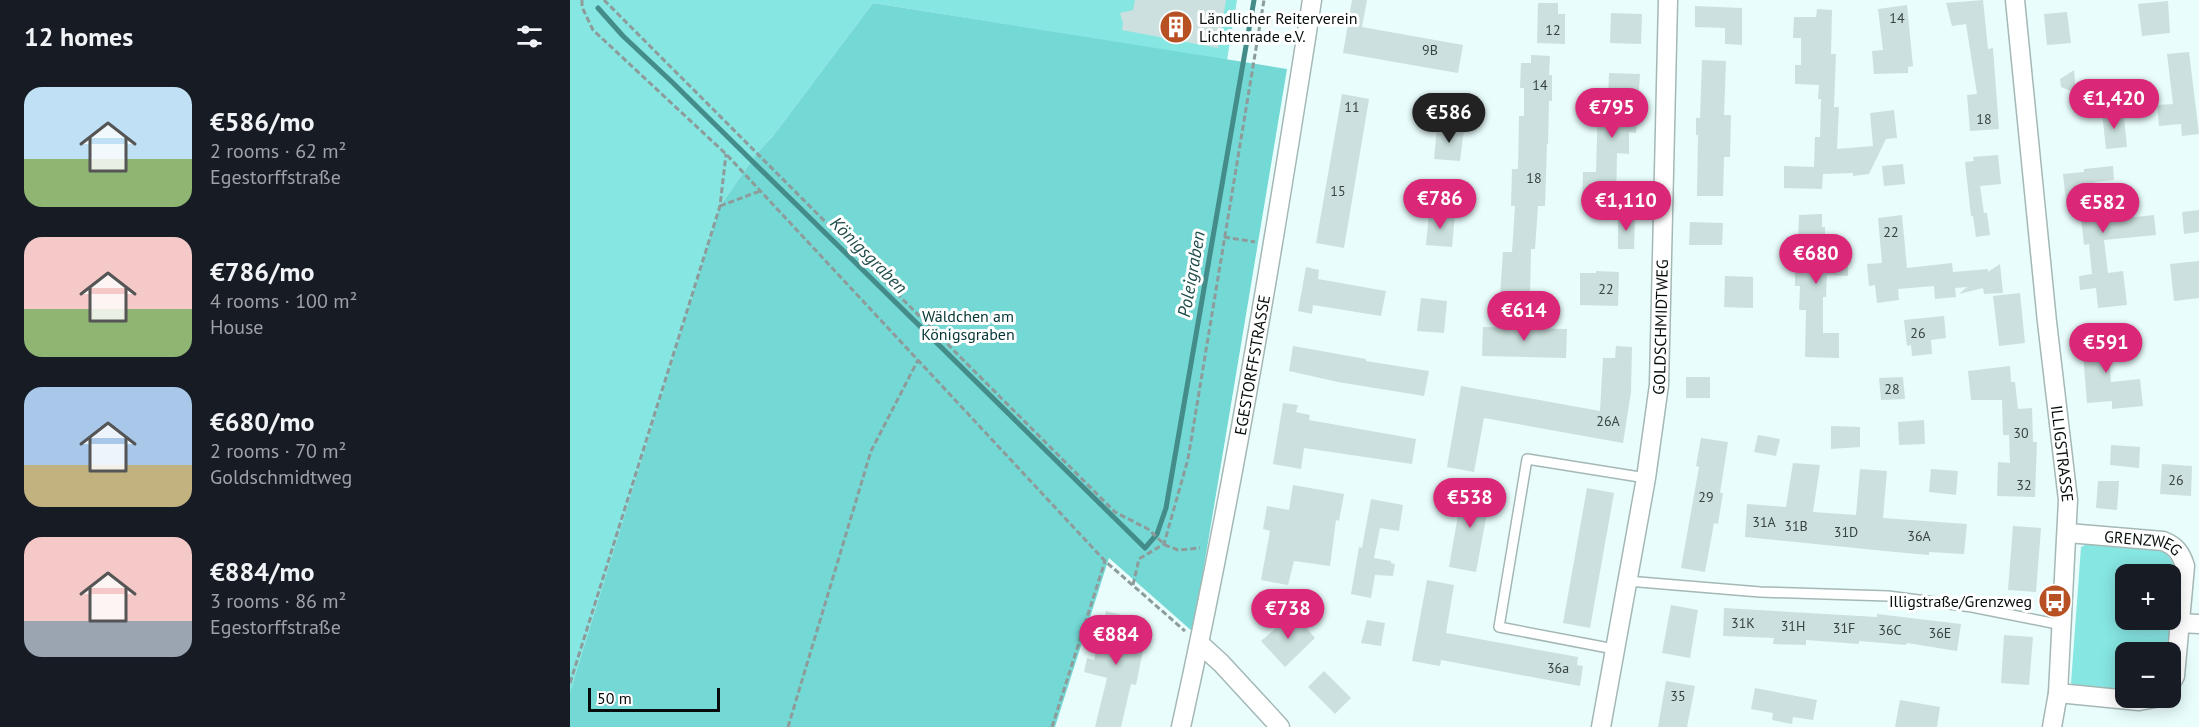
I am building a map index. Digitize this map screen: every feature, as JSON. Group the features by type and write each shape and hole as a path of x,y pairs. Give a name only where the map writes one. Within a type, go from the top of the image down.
{"street":[{"name":"EGESTORFFSTRASSE","path":"1181,727 1200,644 1240,427 1312,0"},
{"name":"GOLDSCHMIDTWEG","path":"1601,727 1646,478 1659,385 1668,0"},
{"name":"ILLIGSTRASSE","path":"2015,0 2047,322 2068,500 2058,693 2052,727"},
{"name":"GRENZWEG","path":"2068,533 2163,541 2174,546 2185,566 2181,604"},
{"path":"2181,623 2199,624"},
{"path":"1200,644 1221,663 1280,727"},
{"path":"2058,693 2115,699"}],"lane":[{"path":"1614,649 1499,627 1527,459 1646,478"},
{"path":"1627,581 1760,592 1888,596 1972,607 2062,625"}],"path":[{"path":"582,0 582,7 593,30 726,154 1106,561 1200,644"},
{"path":"604,0 1115,512 1148,529 1162,542 1178,550 1199,549 1218,544"},
{"path":"1133,585 1140,560 1162,542 1188,459 1264,0"},
{"path":"570,683 720,206 726,154"},
{"path":"720,206 760,191"},
{"path":"1224,237 1272,244"},
{"path":"788,727 871,451 918,360"},
{"path":"1052,727 1106,561"}],"shaded area":[{"path":"570,0 1237,0 1227,60 873,3 773,136 757,153 720,206 570,692"},
{"path":"2089,543 2138,545 2162,550 2173,564 2115,564 2115,630 2170,630 2169,642 2115,642 2115,690 2074,686 2071,683 2081,547"}],"green space":[{"name":"Wäldchen am Königsgraben","path":"873,3 1287,69 1193,632 1109,558 1055,727 570,727 570,692 720,206 757,153 773,136"}],"building":[{"name":"Ländlicher Reiterverein Lichtenrade e.V.","path":"1135,0 1226,0 1218,48 1122,30 1123,23 1120,13 1133,10"},
{"path":"1352,0 1367,0 1362,27 1463,45 1458,73 1343,53"},
{"path":"1983,0 1988,49 1993,48 1999,129 1970,131 1967,95 1977,94 1966,24 1952,26 1946,3"},
{"path":"2168,1 2170,33 2142,36 2138,4"},
{"path":"1538,3 1558,3 1558,14 1565,14 1565,44 1537,43"},
{"path":"1907,5 1913,66 1908,67 1908,73 1874,74 1872,51 1883,50 1878,9"},
{"path":"1695,6 1742,8 1742,45 1725,44 1725,28 1695,27"},
{"path":"1817,9 1832,10 1831,54 1836,54 1834,107 1839,107 1837,149 1873,146 1870,113 1894,110 1897,138 1886,139 1869,174 1853,176 1853,173 1823,174 1822,189 1784,188 1784,166 1814,167 1815,137 1820,137 1819,85 1795,84 1795,65 1801,65 1801,38 1793,38 1794,17 1816,17"},
{"path":"2067,12 2071,43 2047,45 2044,14"},
{"path":"1611,13 1642,14 1641,44 1610,43"},
{"path":"2189,52 2199,134 2182,136 2181,124 2159,126 2157,105 2173,104 2167,54"},
{"path":"1531,55 1550,56 1549,75 1552,75 1545,206 1538,206 1535,249 1531,249 1530,296 1500,295 1503,252 1512,252 1515,206 1511,206 1512,169 1518,169 1519,116 1524,116 1524,88 1520,88 1521,63 1531,63"},
{"path":"1702,60 1726,61 1724,115 1731,115 1730,157 1724,157 1723,196 1697,196 1696,118 1700,118"},
{"path":"2074,70 2076,93 2061,87 2060,79"},
{"path":"1609,73 1640,74 1636,133 1629,132 1629,154 1617,153 1616,207 1582,206 1583,172 1596,172 1598,102 1608,102"},
{"path":"1342,94 1369,99 1344,248 1316,243"},
{"path":"2116,110 2117,118 2124,118 2127,147 2106,149 2102,112"},
{"path":"1437,126 1464,129 1460,161 1434,159"},
{"path":"1998,155 2001,184 1980,186 1990,235 1976,237 1973,216 1971,216 1965,162 1974,161 1973,157"},
{"path":"1903,164 1905,184 1884,186 1882,166"},
{"path":"2113,166 2114,180 2095,182 2099,221 2154,215 2156,235 2104,240 2108,273 2123,271 2127,305 2098,308 2096,288 2080,290 2079,276 2092,274 2089,244 2084,245 2079,200 2066,202 2063,174"},
{"path":"2199,210 2199,232 2184,234 2182,212"},
{"path":"1429,212 1455,215 1452,247 1426,245"},
{"path":"1822,214 1822,227 1825,227 1825,257 1848,258 1848,276 1827,275 1826,297 1823,297 1823,333 1839,333 1839,358 1805,357 1806,310 1799,310 1800,286 1795,286 1799,215"},
{"path":"1902,215 1907,268 1952,263 1953,272 1988,269 1988,272 2000,264 2003,293 1984,294 1983,288 1959,294 1967,287 1955,288 1956,297 1935,299 1934,286 1898,289 1899,300 1877,303 1875,285 1869,286 1867,264 1882,263 1878,218"},
{"path":"1618,216 1635,216 1634,249 1618,249"},
{"path":"1690,222 1723,223 1722,245 1689,245"},
{"path":"2199,261 2199,298 2174,301 2170,264"},
{"path":"1306,267 1319,270 1318,279 1386,291 1381,316 1313,305 1312,314 1298,311"},
{"path":"1596,271 1619,272 1618,306 1580,305 1580,273 1596,273"},
{"path":"1725,276 1753,277 1753,308 1724,307"},
{"path":"2020,293 2025,343 1999,346 1993,296"},
{"path":"1421,298 1447,301 1444,333 1417,331"},
{"path":"1944,316 1946,338 1931,340 1932,354 1912,356 1911,345 1907,346 1904,320"},
{"path":"1483,327 1567,329 1566,358 1482,356"},
{"path":"2106,327 2111,382 2140,379 2143,406 2112,409 2112,401 2087,403 2081,330"},
{"path":"1293,346 1429,371 1424,396 1338,382 1289,371"},
{"path":"1616,346 1632,347 1631,392 1623,443 1484,418 1474,472 1447,467 1461,386 1600,411 1603,358 1615,358"},
{"path":"2010,366 2011,382 2015,382 2018,409 2032,408 2033,442 2037,442 2035,497 1997,496 1998,462 2010,463 2009,435 2003,435 2002,400 1971,400 1968,371"},
{"path":"1686,377 1710,377 1710,398 1686,398"},
{"path":"1903,377 1905,399 1881,400 1879,378"},
{"path":"1283,403 1298,405 1296,412 1310,415 1309,420 1416,439 1412,464 1304,448 1301,469 1273,464"},
{"path":"1924,420 1925,444 1899,445 1898,422"},
{"path":"1831,426 1860,427 1860,447 1831,449"},
{"path":"1758,435 1780,439 1776,456 1754,452"},
{"path":"1701,438 1728,442 1718,524 1714,523 1705,572 1681,568 1699,467 1696,466"},
{"path":"2111,445 2140,447 2139,468 2110,465"},
{"path":"1793,463 1820,465 1813,512 1856,515 1860,469 1887,471 1883,518 1967,524 1964,554 1929,552 1929,555 1745,537 1747,504 1786,507"},
{"path":"2162,464 2192,466 2191,496 2160,494"},
{"path":"1931,469 1958,471 1956,495 1929,492"},
{"path":"2098,481 2119,481 2117,510 2096,508"},
{"path":"1293,485 1344,494 1339,521 1336,520 1330,566 1294,561 1288,585 1261,580 1270,531 1263,529 1267,506 1289,510"},
{"path":"1463,486 1491,491 1476,572 1449,567"},
{"path":"1587,488 1614,493 1590,628 1563,623"},
{"path":"1371,499 1403,505 1399,531 1380,528 1374,558 1395,564 1393,576 1375,575 1371,598 1351,594 1359,547 1362,548"},
{"path":"2013,526 2041,528 2036,592 2008,590"},
{"path":"1427,580 1454,585 1446,633 1578,657 1577,665 1583,666 1580,686 1441,660 1440,666 1412,661"},
{"path":"1671,605 1698,610 1690,658 1662,653"},
{"path":"1724,608 1877,617 1877,614 1961,624 1957,651 1907,643 1906,645 1859,641 1859,644 1806,640 1806,645 1773,644 1774,638 1723,636"},
{"path":"1106,611 1134,618 1131,632 1146,635 1136,685 1131,684 1121,727 1095,727 1107,678 1084,672 1087,658 1094,660"},
{"path":"1293,613 1315,638 1285,667 1261,641"},
{"path":"1367,620 1385,623 1381,646 1361,643"},
{"path":"2004,635 2033,637 2029,685 2001,683"},
{"path":"1324,671 1351,698 1335,714 1308,687"},
{"path":"1666,681 1695,686 1687,727 1658,727"},
{"path":"1755,688 1817,700 1813,720 1793,717 1792,724 1772,720 1773,713 1751,709"},
{"path":"1900,700 1940,707 1937,727 1895,727"}],"waterway":[{"name":"Königsgraben","path":"598,8 623,36 1145,548 1157,534 1166,508 1254,0"}],"place":[{"name":"Ländlicher Reiterverein Lichtenrade e.V.","path":"1176,27"},
{"name":"Illigstraße/Grenzweg","path":"2055,601"}],"water label":[{"name":"Poleigraben","path":"1191,274"}]}
